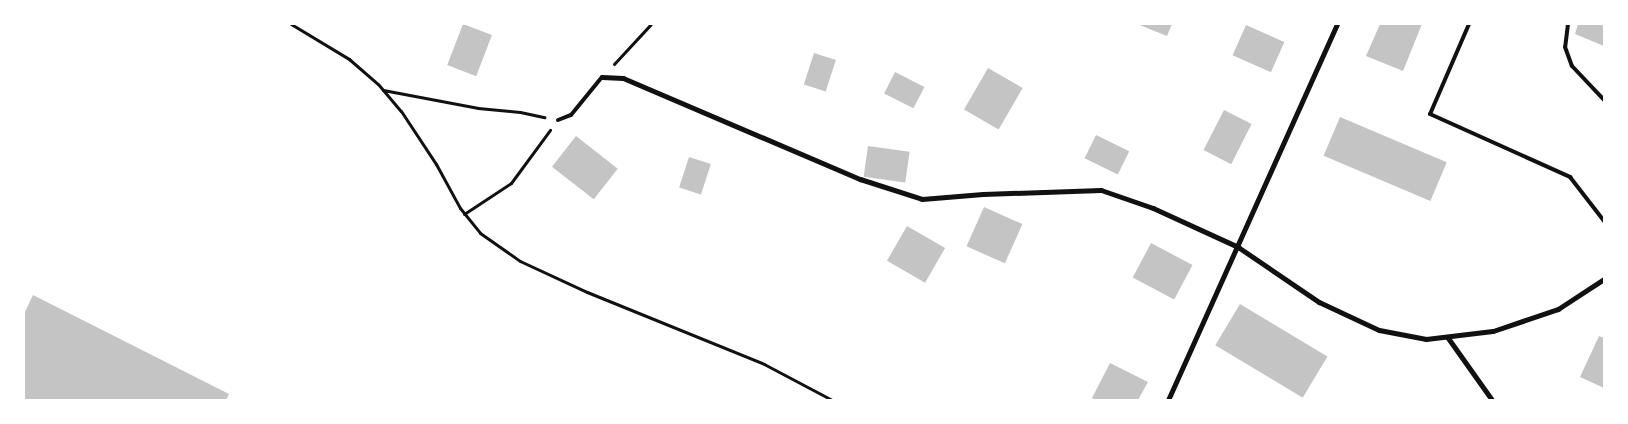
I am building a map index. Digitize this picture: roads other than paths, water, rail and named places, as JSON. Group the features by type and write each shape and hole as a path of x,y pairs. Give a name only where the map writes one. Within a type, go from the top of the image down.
{"street":[{"path":"1168,400 1337,24"},
{"path":"602,77 623,78 860,179 922,199 983,194 1101,190 1153,208 1238,247 1319,302 1379,330 1426,340 1493,331 1558,309 1604,279"},
{"path":"1448,338 1492,400"}],"lane":[{"path":"1469,24 1430,114 1570,177 1604,221"},
{"path":"1568,24 1565,46 1572,66 1604,100"},
{"path":"558,120 571,115 602,77"}]}
